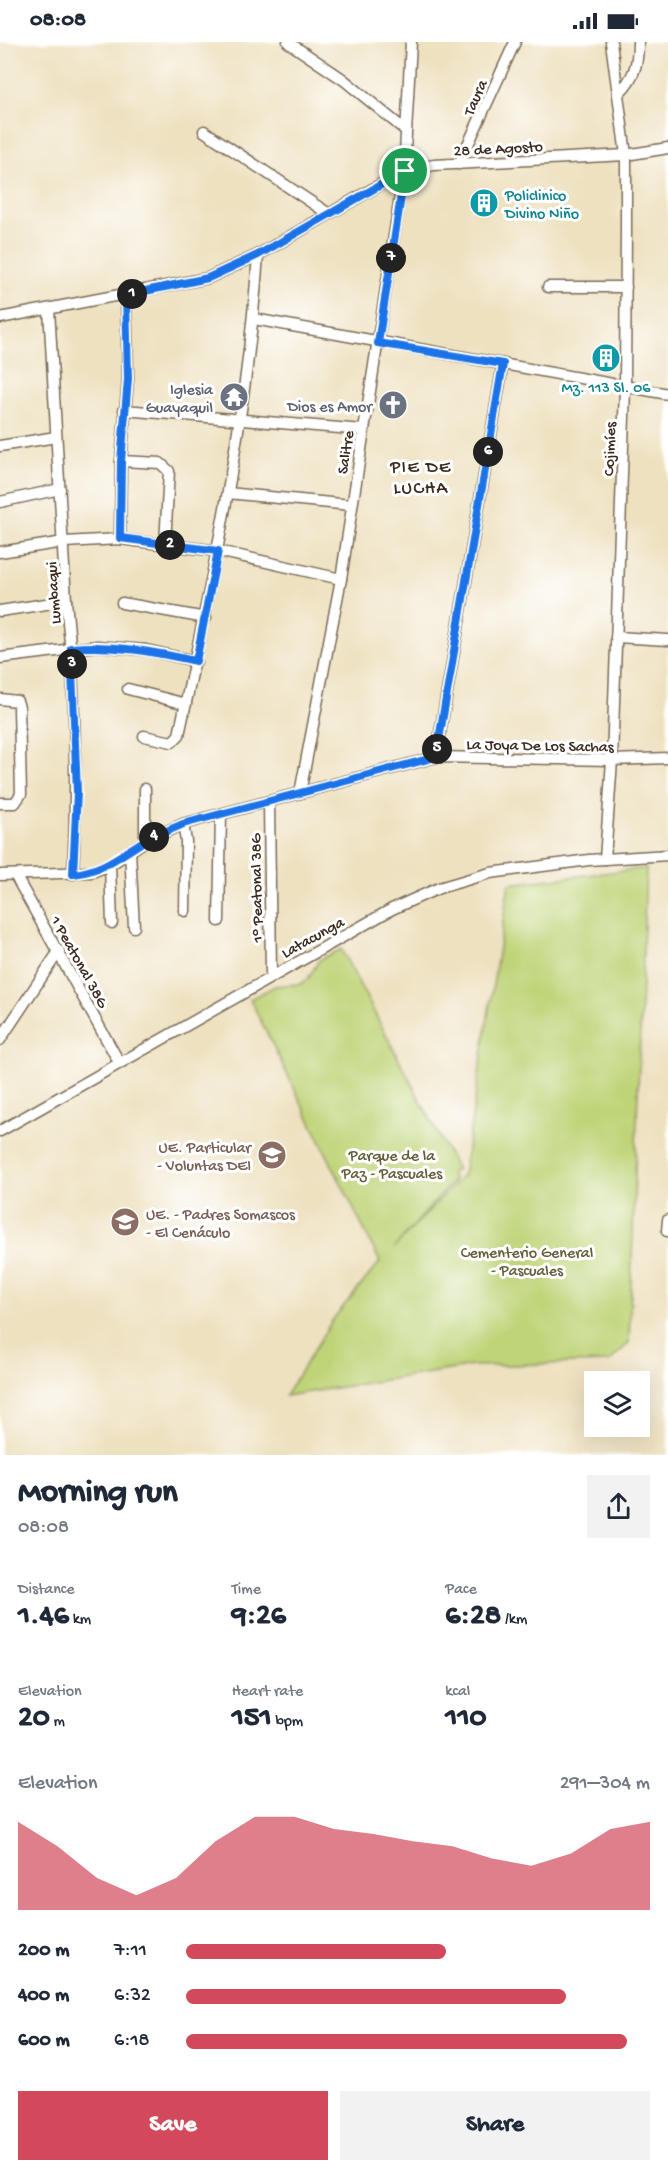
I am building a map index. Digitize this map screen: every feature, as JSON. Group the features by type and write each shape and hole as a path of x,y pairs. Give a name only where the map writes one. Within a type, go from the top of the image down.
{"street":[{"path":"288,42 344,80 405,130"},
{"name":"Salitre","path":"300,793 341,579 405,171 405,130 411,42"},
{"name":"Taura","path":"459,164 515,42"},
{"name":"Cojimíes","path":"605,859 612,760 625,388 626,287 626,155 611,42"},
{"path":"619,93 633,75 638,62 638,42"},
{"path":"204,131 329,214"},
{"name":"28 de Agosto","path":"0,318 208,278 258,255 405,171 459,164 626,155 668,148"},
{"path":"144,736 165,742 176,739 186,704 206,618 228,493 254,320 258,255"},
{"path":"548,287 626,287"},
{"path":"120,538 121,461 128,379 126,295"},
{"name":"Lumbaqui","path":"49,309 66,601 71,648 77,792 73,874"},
{"path":"254,320 668,394"},
{"path":"436,757 503,364"},
{"path":"124,410 363,430"},
{"path":"0,446 57,436"},
{"path":"121,461 160,463 169,471 165,544"},
{"path":"0,502 60,489"},
{"path":"228,493 351,505"},
{"path":"0,552 64,542 120,538 218,551 341,579"},
{"path":"0,611 66,601"},
{"path":"122,603 206,618"},
{"path":"616,637 668,640"},
{"path":"0,658 97,646 136,649 196,661"},
{"path":"128,689 186,704"},
{"path":"0,699 17,701 19,707 21,794 15,803 0,803"},
{"name":"La Joya De Los Sachas","path":"5,877 92,872 110,865 145,841 183,824 436,757 612,760 668,758"},
{"path":"145,789 145,841"},
{"name":"1° Peatonal 38G","path":"269,801 271,976"},
{"path":"219,921 221,814"},
{"path":"183,824 186,841 185,911"},
{"path":"130,851 134,927"},
{"name":"Latacunga","path":"0,1131 392,909 439,888 519,868 668,855"},
{"path":"110,865 112,923"},
{"name":"1 Peatonal 38G","path":"5,877 59,951 119,1062"},
{"path":"0,1040 59,951"}],"green space":[{"name":"Cementerio General - Pascuales","path":"646,868 629,1343 609,1362 473,1366 285,1396 334,1318 380,1262 250,999 275,986 300,984 308,979 319,960 341,949 457,1170 451,1173 454,1180 394,1248 463,1175 509,884"}],"place":[{"name":"Policlinico Divino Niño","path":"484,203"},
{"name":"Mz. 113 Sl. 06","path":"606,358"},
{"name":"Iglesia Guayaquil","path":"234,397"},
{"name":"Dios es Amor","path":"393,405"},
{"name":"UE. Particular - Voluntas DEI","path":"272,1155"},
{"name":"UE. - Padres Somascos - El Cenáculo","path":"125,1222"}],"district":[{"name":"PIE DE LUCHA","path":"421,476"}],"route":[{"path":"405,171 378,343 503,364 436,757 183,824 145,841 110,865 92,872 73,874 77,792 71,648 97,646 146,650 196,661 218,551 120,538 121,461 128,379 126,295 208,278 258,255 405,171"}],"park label":[{"name":"Parque de la Paz - Pascuales","path":"392,1163"}]}
